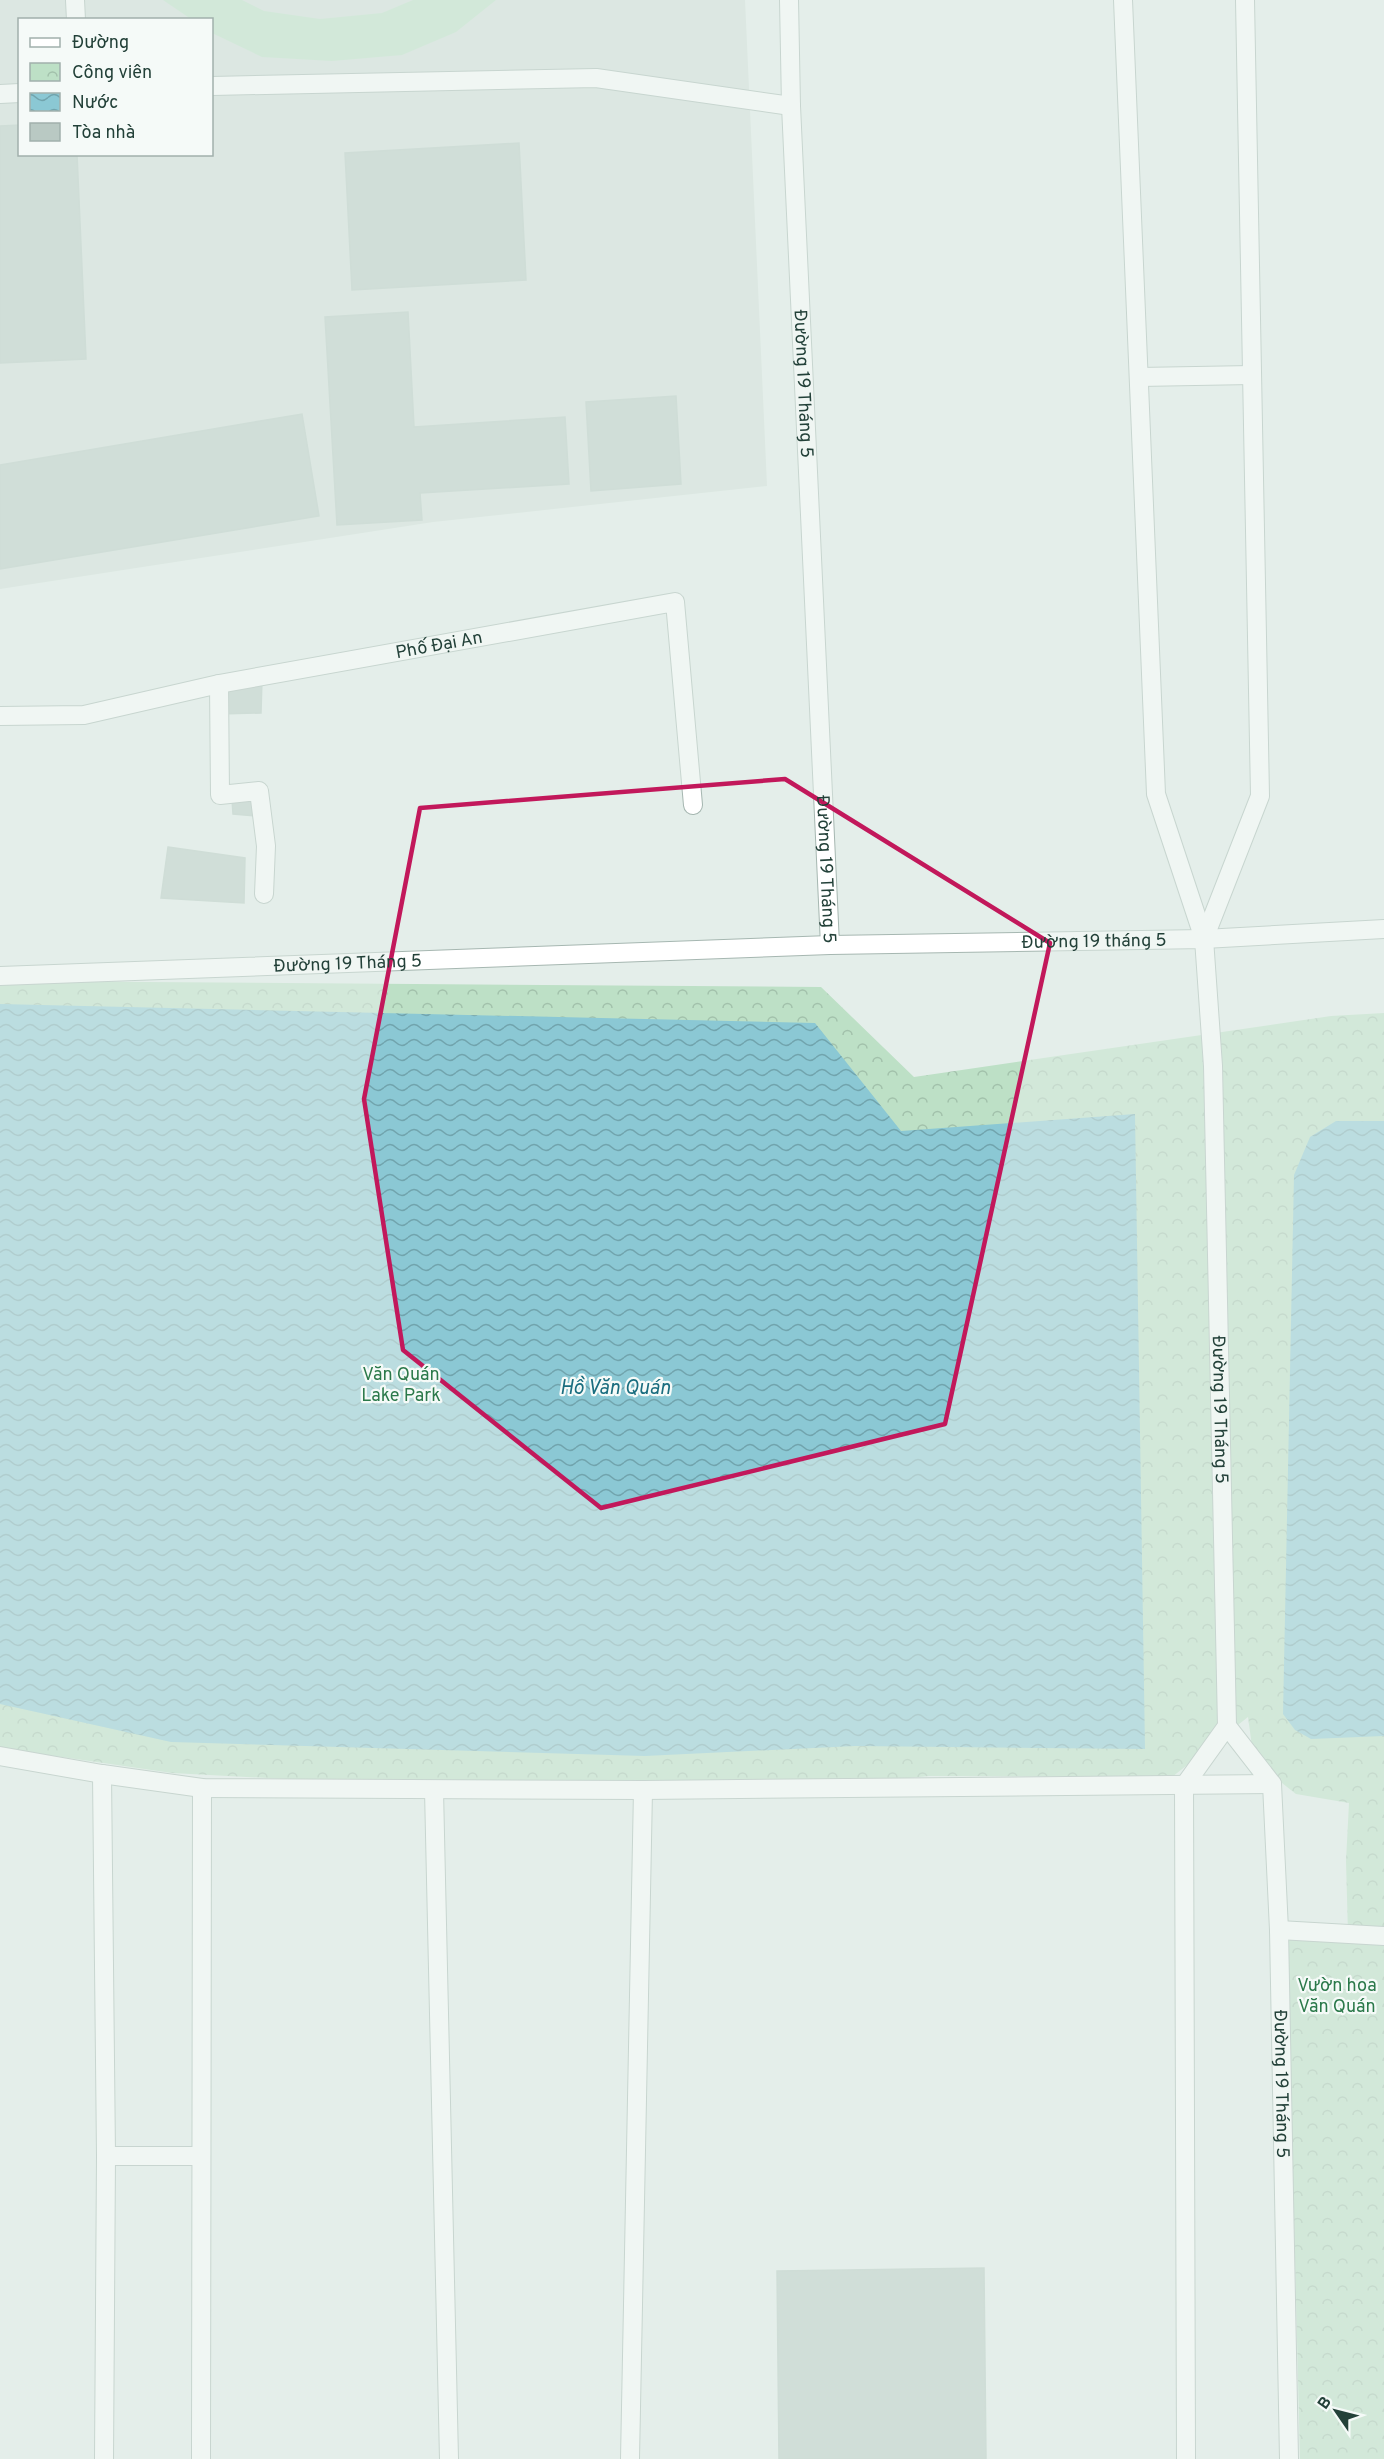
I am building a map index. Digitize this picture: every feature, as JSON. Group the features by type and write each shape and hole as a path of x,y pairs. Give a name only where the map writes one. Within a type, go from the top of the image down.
{"street":[{"path":"75,0 76,18"},
{"name":"Đường 19 Tháng 5","path":"0,976 830,945 791,106 789,0"},
{"path":"1123,0 1156,794 1204,939"},
{"path":"1204,939 1260,796 1245,0"},
{"path":"213,86 596,78 791,106"},
{"path":"0,94 18,93"},
{"path":"1139,377 1252,375"},
{"name":"Phố Đại An","path":"0,716 84,715 219,684 675,602 693,805"},
{"path":"219,684 220,795 259,791 266,846 264,894"},
{"name":"Đường 19 tháng 5","path":"830,945 1204,939 1384,929"},
{"name":"Đường 19 Tháng 5","path":"1204,939 1213,1093 1227,1726"},
{"path":"1186,2459 1184,1786 1227,1726 1272,1784"},
{"path":"0,1756 102,1774 202,1788 643,1790 1272,1784"},
{"path":"102,1774 106,2156 104,2459"},
{"name":"Đường 19 Tháng 5","path":"1272,1784 1279,1930 1289,2459"},
{"path":"201,2459 202,1788"},
{"path":"434,1790 449,2459"},
{"path":"630,2459 643,1790"},
{"path":"1279,1930 1384,1936"},
{"path":"106,2156 200,2156"}],"highlighted area":[{"path":"785,779 1050,943 945,1424 601,1508 403,1350 364,1099 420,808"}],"shaded area":[{"path":"0,0 745,0 767,486 433,522 0,589"}],"green space":[{"path":"163,0 242,0 264,11 320,19 382,13 413,0 496,0 456,32 402,55 332,61 262,57 213,33 213,18 190,18"},
{"name":"Hồ Văn Quán","path":"0,981 821,987 914,1077 1331,1016 1384,1013 1384,1935 1348,1934 1346,1861 1349,1803 1296,1794 1254,1761 1248,1717 1172,1777 929,1776 847,1784 383,1784 172,1773 0,1748"},
{"name":"Vườn hoa Văn Quán","path":"1287,1937 1384,1944 1384,2459 1300,2459"}],"water":[{"name":"Hồ Văn Quán","path":"0,1004 815,1023 901,1131 1135,1114 1145,1749 855,1746 645,1756 171,1742 0,1704"},
{"path":"1336,1121 1384,1121 1384,1736 1311,1739 1295,1730 1283,1714 1294,1175 1310,1137"}],"building":[{"path":"18,125 18,156 77,156 86,359 0,363 0,126"},
{"path":"519,143 526,280 352,290 345,153"},
{"path":"408,312 414,427 565,417 569,484 420,493 422,520 337,525 325,317"},
{"path":"676,396 681,484 591,491 586,402"},
{"path":"302,414 319,516 0,569 0,465"},
{"path":"262,679 261,713 220,714 219,684"},
{"path":"259,791 256,816 233,814 232,799"},
{"path":"168,847 245,858 244,903 161,898"},
{"path":"984,2268 986,2459 779,2459 777,2271"}],"park label":[{"name":"Văn Quán Lake Park","path":"401,1384"}]}
